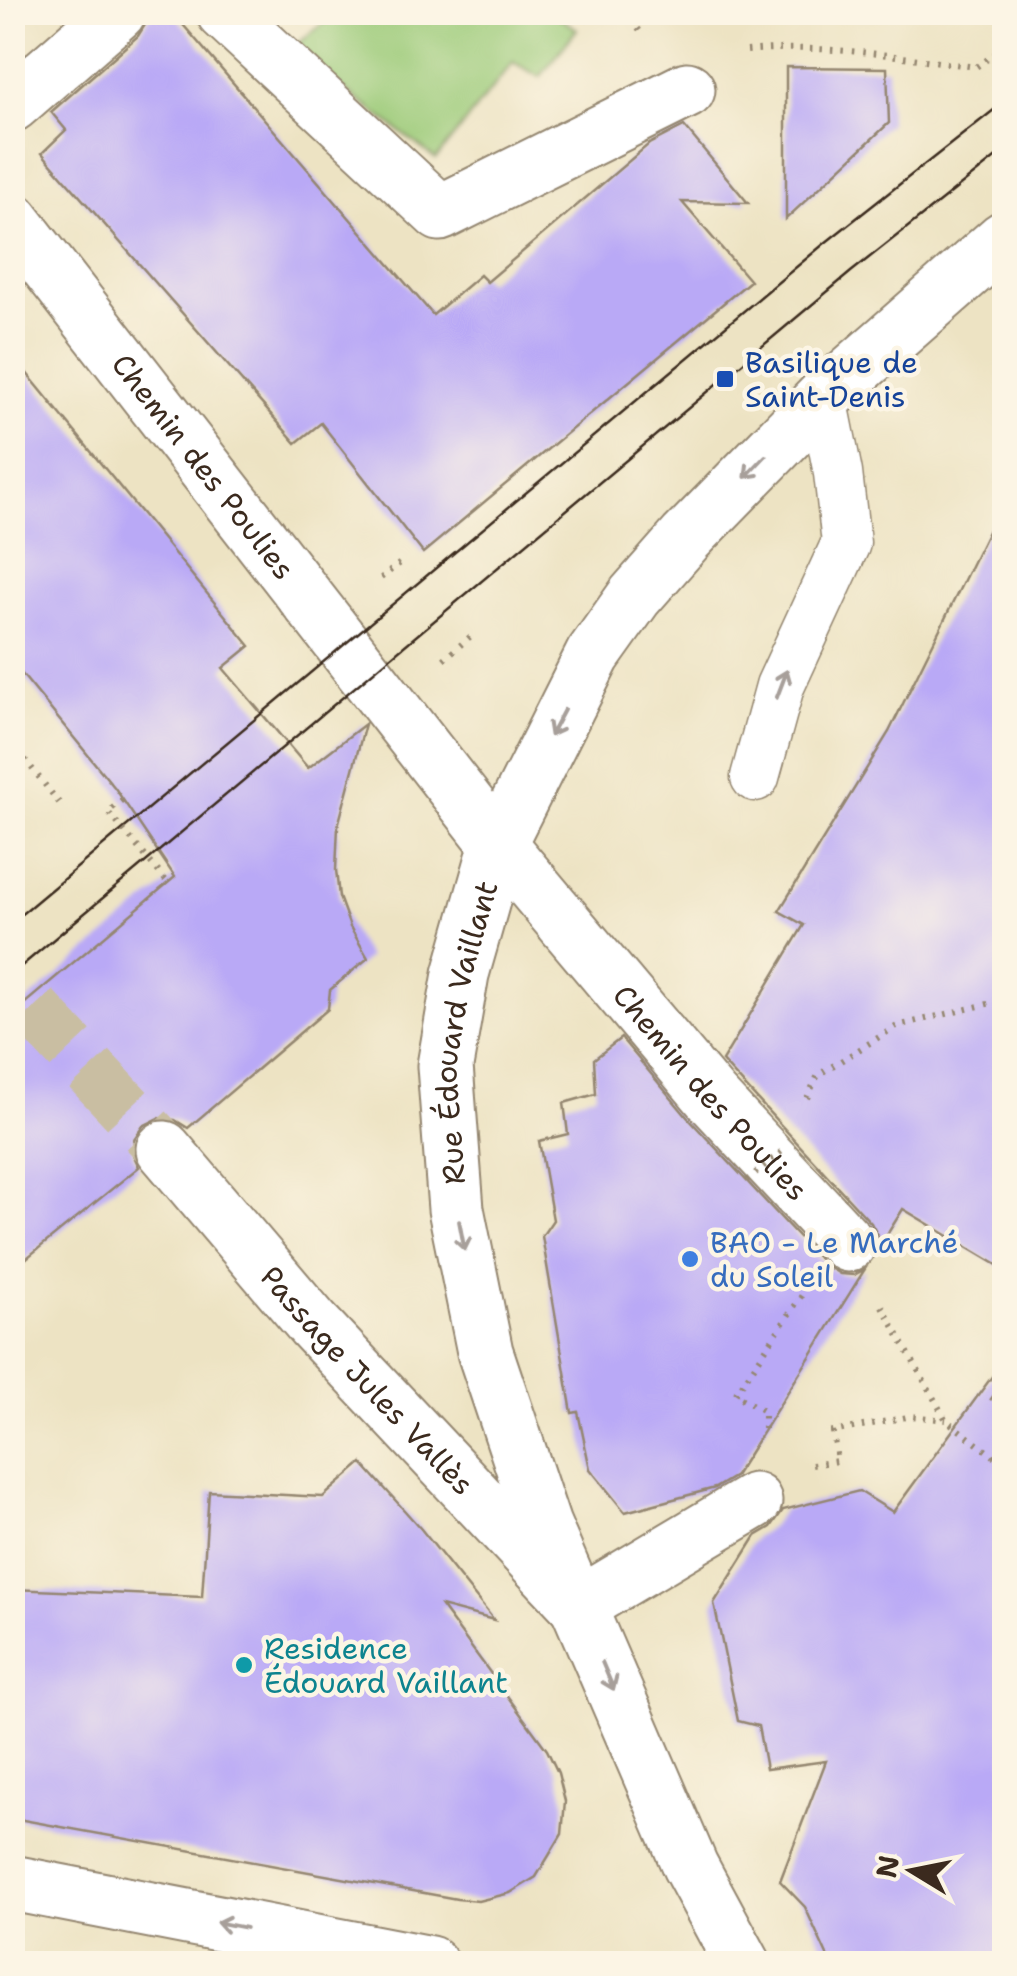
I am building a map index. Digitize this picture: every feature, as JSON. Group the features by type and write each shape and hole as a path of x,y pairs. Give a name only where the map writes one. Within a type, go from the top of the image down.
{"street":[{"path":"12,104 118,12"},
{"path":"224,12 440,213 688,90"},
{"name":"Chemin des Poulies","path":"12,220 498,844 711,1098 848,1244"},
{"name":"Rue Édouard Vaillant","path":"743,1964 690,1866 543,1524 484,1352 456,1210 445,1066 461,974 498,844 593,655 635,596 686,538 824,398 1004,238"},
{"name":"Passage Jules Vallès","path":"164,1148 314,1324 578,1606"},
{"path":"578,1606 754,1500"},
{"path":"12,1883 430,1964"}],"lane":[{"path":"755,778 780,686 846,543 824,398"}],"path":[{"path":"624,12 688,90 736,52 772,49 874,53 976,67 1004,48"},
{"path":"12,742 60,804"},
{"path":"122,800 108,812 168,883"},
{"path":"804,1105 818,1074 897,1026 1004,1000"},
{"path":"748,1180 782,1151 790,1136"},
{"path":"848,1244 946,1420 1004,1464"},
{"path":"765,1444 764,1412 735,1395 806,1290"},
{"path":"991,1398 1004,1408"},
{"path":"837,1462 833,1432 912,1416 946,1420"}],"green space":[{"path":"336,13 552,13 577,29 540,77 513,62 436,159 291,49"}],"building":[{"path":"153,12 172,12 433,315 480,275 487,282 649,144 684,126 748,203 682,202 750,281 423,553 321,423 296,443 42,153 66,130 51,112 138,36"},
{"path":"786,67 887,68 889,123 786,219"},
{"path":"12,355 250,646 223,668 308,768 365,724 338,826 336,870 339,897 368,958 330,990 328,1009 188,1128 175,1120 159,1118 143,1126 134,1139 133,1154 139,1167 12,1270 12,1014 175,877 115,788 12,662"},
{"path":"1004,499 1004,1269 903,1209 878,1249 878,1236 871,1223 722,1061 804,925 779,911 889,732"},
{"path":"621,1038 687,1117 825,1265 840,1274 854,1275 865,1269 735,1476 715,1488 625,1512 590,1469 578,1412 572,1413 542,1236 553,1220 539,1141 568,1134 564,1103 596,1094 594,1059"},
{"path":"1004,1360 1004,1964 831,1964 805,1907 780,1881 826,1761 766,1769 758,1726 738,1721 714,1603 756,1536 771,1527 783,1510 859,1491 893,1512"},
{"name":"Residence Édouard Vaillant","path":"362,1463 494,1620 441,1606 547,1750 558,1773 565,1801 562,1834 536,1877 510,1893 478,1901 457,1899 12,1818 12,1589 202,1597 209,1491 323,1497"}],"tunnel":[{"path":"33,1009 164,1149"}],"tram line":[{"path":"12,922 825,243 1004,102"},
{"path":"12,974 851,272 1004,151"}],"place":[{"name":"Basilique de Saint-Denis","path":"725,379"},
{"name":"BAO - Le Marché du Soleil","path":"690,1259"},
{"name":"Residence Édouard Vaillant","path":"244,1665"}]}
